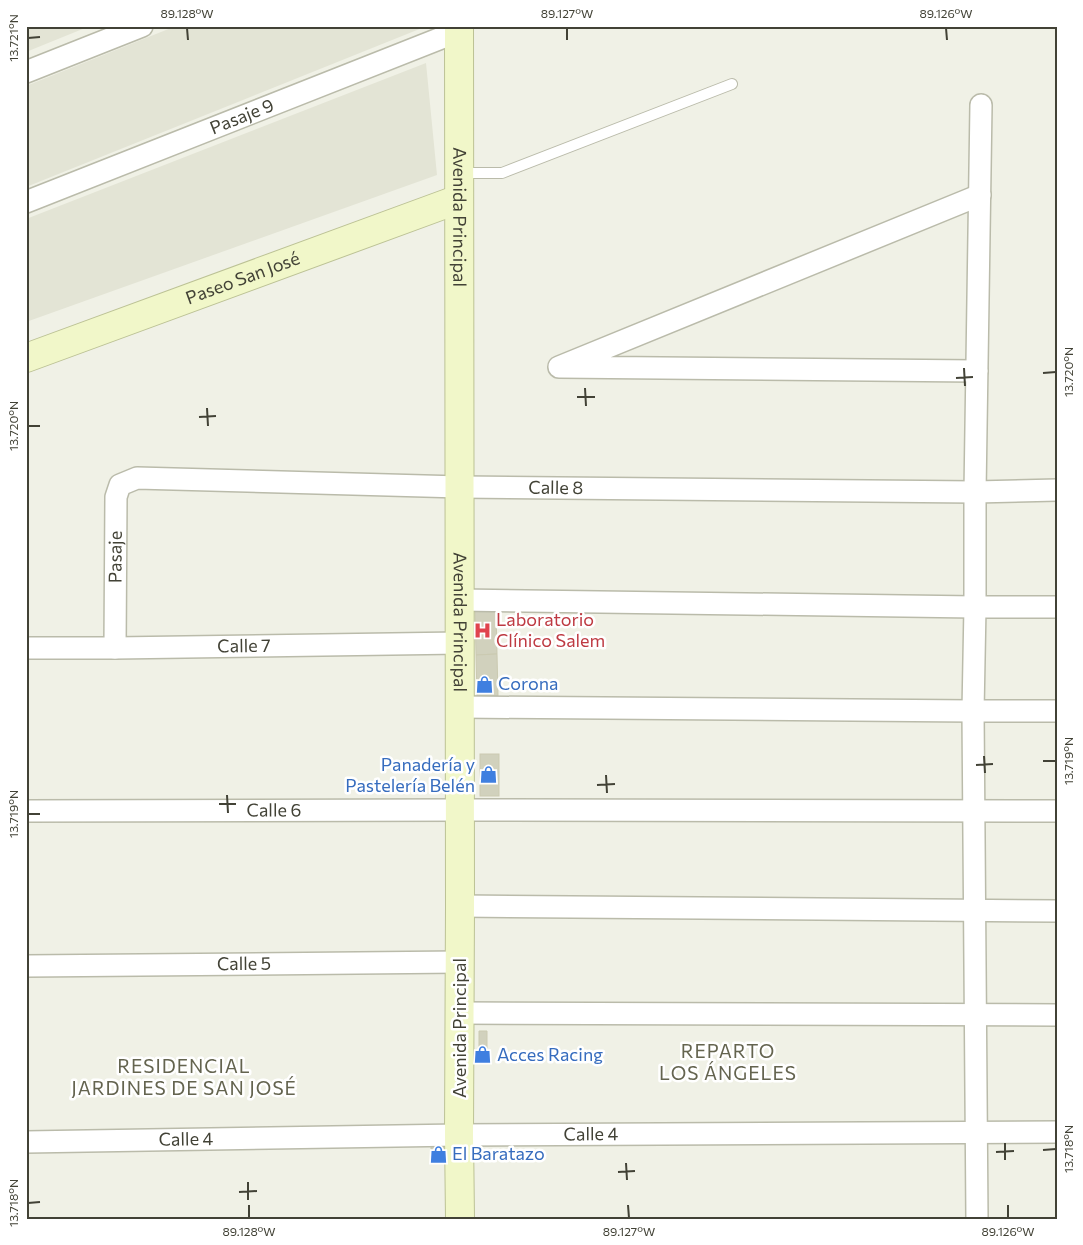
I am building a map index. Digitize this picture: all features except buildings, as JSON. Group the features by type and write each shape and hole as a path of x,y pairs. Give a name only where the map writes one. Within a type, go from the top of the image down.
{"street":[{"path":"26,72 142,26"},
{"name":"Avenida Principal","path":"459,29 460,1219"},
{"name":"Pasaje 9","path":"26,202 459,29"},
{"path":"977,1219 973,711 981,104"},
{"path":"977,371 559,367 980,195"},
{"name":"Paseo San José","path":"26,358 459,199"},
{"name":"Calle 8","path":"137,478 460,487 975,492 1057,490"},
{"name":"Pasaje","path":"115,648 116,497 120,486 137,478"},
{"path":"460,600 1057,607"},
{"name":"Calle 7","path":"26,648 460,643"},
{"path":"460,707 1057,711"},
{"name":"Calle 6","path":"26,811 1057,811"},
{"path":"460,906 1057,911"},
{"name":"Calle 5","path":"26,966 460,962"},
{"path":"460,1013 1057,1015"},
{"name":"Calle 4","path":"26,1142 459,1135 1057,1132"}],"lane":[{"path":"460,173 502,173 732,84"}],"shaded area":[{"path":"26,26 90,26 26,52"},
{"path":"176,26 427,26 26,187 26,86"},
{"path":"426,63 437,175 26,322 26,219"}],"place":[{"name":"Laboratorio Clínico Salem","path":"482,630"},
{"name":"Corona","path":"484,684"},
{"name":"Panadería y Pastelería Belén","path":"489,775"},
{"name":"Acces Racing","path":"483,1055"},
{"name":"El Baratazo","path":"438,1154"}],"district":[{"name":"REPARTO LOS ÁNGELES","path":"728,1062"},
{"name":"RESIDENCIAL JARDINES DE SAN JOSÉ","path":"184,1077"}]}
